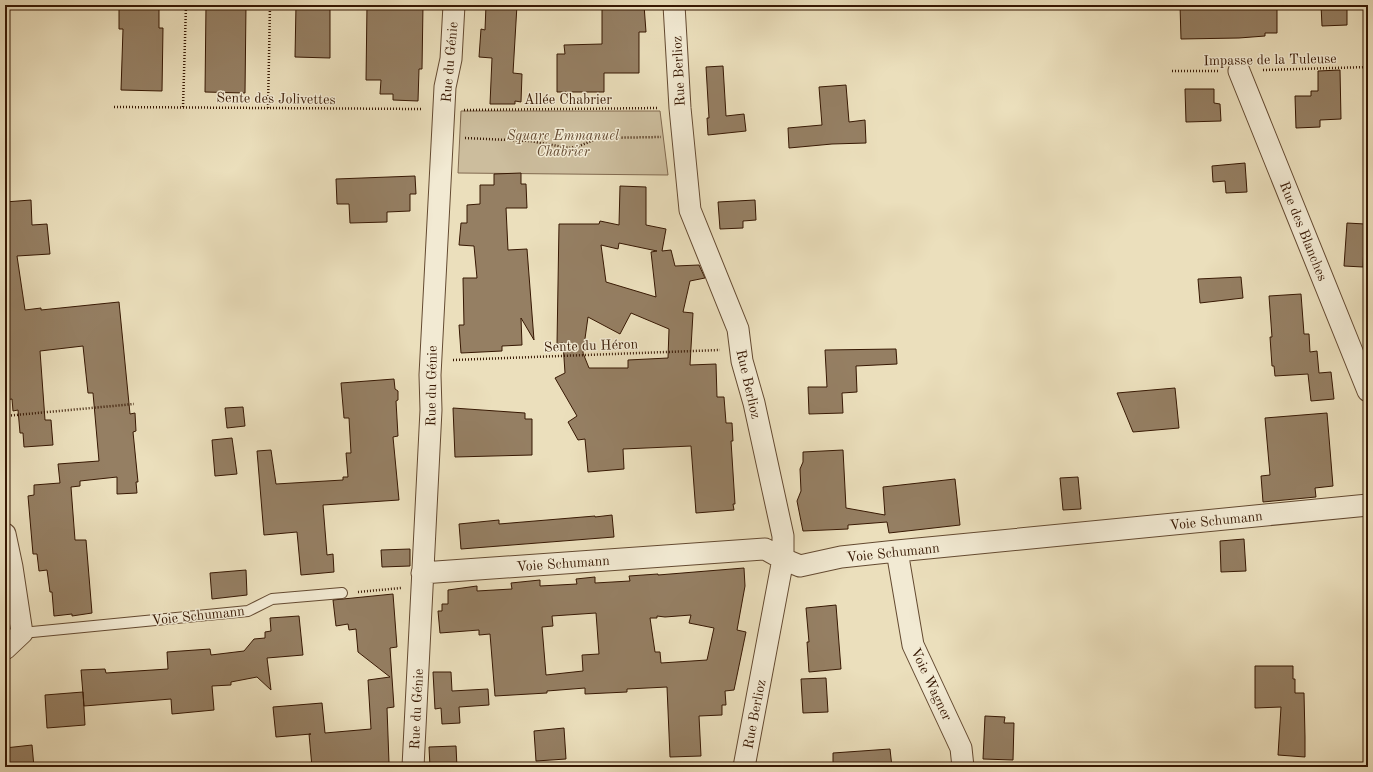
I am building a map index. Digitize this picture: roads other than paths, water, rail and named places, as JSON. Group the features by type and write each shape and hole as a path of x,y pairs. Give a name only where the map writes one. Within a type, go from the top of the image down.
{"street":[{"name":"Rue du Génie","path":"413,767 415,580 431,410 430,375 445,87 451,60 454,5"},
{"name":"Rue Berlioz","path":"674,5 680,108 690,210 738,329 740,346 783,536 783,559 744,767"},
{"name":"Rue des Blanches","path":"1239,71 1368,391"},
{"name":"Voie Schumann","path":"415,580 574,563 765,549 800,566 841,557 1368,505"},
{"path":"5,534 12,567 22,633 5,649"},
{"name":"Voie Wagner","path":"897,551 913,645 961,748 963,767"}],"lane":[{"name":"Voie Schumann","path":"22,633 248,611 272,599 342,594"}],"park label":[{"name":"Square Emmanuel Chabrier","path":"563,144"}]}
